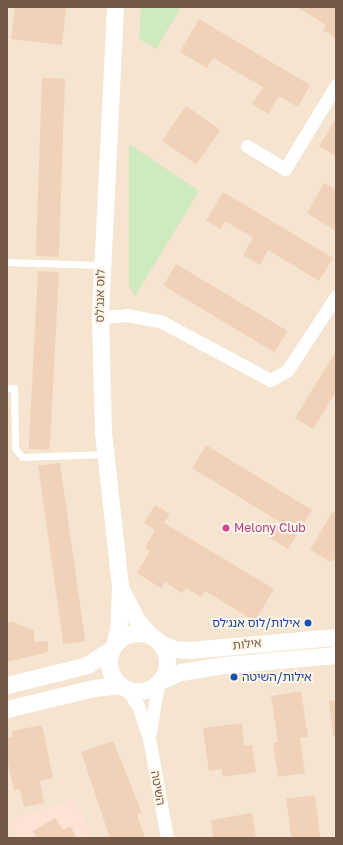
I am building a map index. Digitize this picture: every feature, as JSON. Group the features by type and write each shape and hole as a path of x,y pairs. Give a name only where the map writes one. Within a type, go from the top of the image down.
{"street":[{"name":"לוס אנג'לס","path":"114,647 119,624 120,585 105,454 100,317 100,265 115,7"},
{"path":"247,146 285,169 336,85"},
{"path":"100,317 127,316 162,322 270,380 287,371 336,296"},
{"name":"לוס אנג'לס","path":"120,585 133,614 156,639"},
{"path":"7,685 87,665 114,647 129,634 156,639 168,658 160,682 142,691 123,687 93,688 7,709"},
{"name":"אילות","path":"156,639 174,649 189,650 336,637"},
{"path":"114,647 111,671 123,687"},
{"name":"אילות","path":"160,682 181,672 224,665 336,655"},
{"name":"השיטה","path":"149,738 160,682"},
{"name":"השיטה","path":"123,687 138,706 149,738 167,838"}],"lane":[{"path":"7,262 100,265"},
{"path":"7,388 14,388 15,448 22,457 105,454"}],"shaded area":[{"path":"7,7 336,7 336,838 7,838"},
{"path":"75,798 94,838 19,838 9,821"}],"green space":[{"path":"141,7 181,7 156,49 139,39"},
{"path":"129,144 199,191 135,296 129,287"}],"building":[{"path":"15,7 66,7 62,45 11,39"},
{"path":"297,7 336,7 335,38 323,30 326,25"},
{"path":"199,19 310,85 298,107 279,96 268,114 252,104 263,87 213,58 207,68 180,52"},
{"path":"42,78 65,79 59,257 36,256"},
{"path":"186,106 220,130 196,164 162,140"},
{"path":"335,120 336,121 336,156 319,146"},
{"path":"324,183 336,190 336,231 307,213"},
{"path":"223,192 333,258 319,281 268,250 260,265 243,255 253,238 225,221 221,229 206,221"},
{"path":"176,264 287,331 275,352 163,285"},
{"path":"38,271 59,272 50,450 29,449"},
{"path":"336,351 336,392 313,429 295,418"},
{"path":"206,445 312,510 288,549 270,538 280,522 192,468"},
{"path":"60,463 85,641 63,644 38,466"},
{"path":"155,505 170,514 164,523 274,589 255,621 205,591 201,597 186,588 182,593 165,582 161,588 137,573 150,551 145,548 155,530 144,523"},
{"path":"333,511 336,513 336,561 333,559 331,562 310,550"},
{"path":"11,621 34,631 34,642 48,641 48,652 7,662 7,623"},
{"path":"301,691 308,737 300,738 305,773 278,777 273,743 278,742 271,696"},
{"path":"336,700 336,736 333,736 329,701"},
{"path":"242,723 244,746 252,745 256,772 222,777 222,769 209,771 203,728"},
{"path":"42,725 53,778 40,781 44,803 24,807 20,789 14,790 7,759 7,738 13,737 12,731"},
{"path":"113,741 142,813 137,814 145,838 110,838 81,752"},
{"path":"315,795 320,838 291,838 286,799"},
{"path":"252,813 256,838 213,837 211,820"},
{"path":"55,818 63,830 70,826 77,838 37,838 33,831"}],"place":[{"name":"Melony Club","path":"226,528"},
{"name":"אילות/לוס אנג׳לס","path":"308,623"},
{"name":"אילות/השיטה","path":"234,677"}]}
